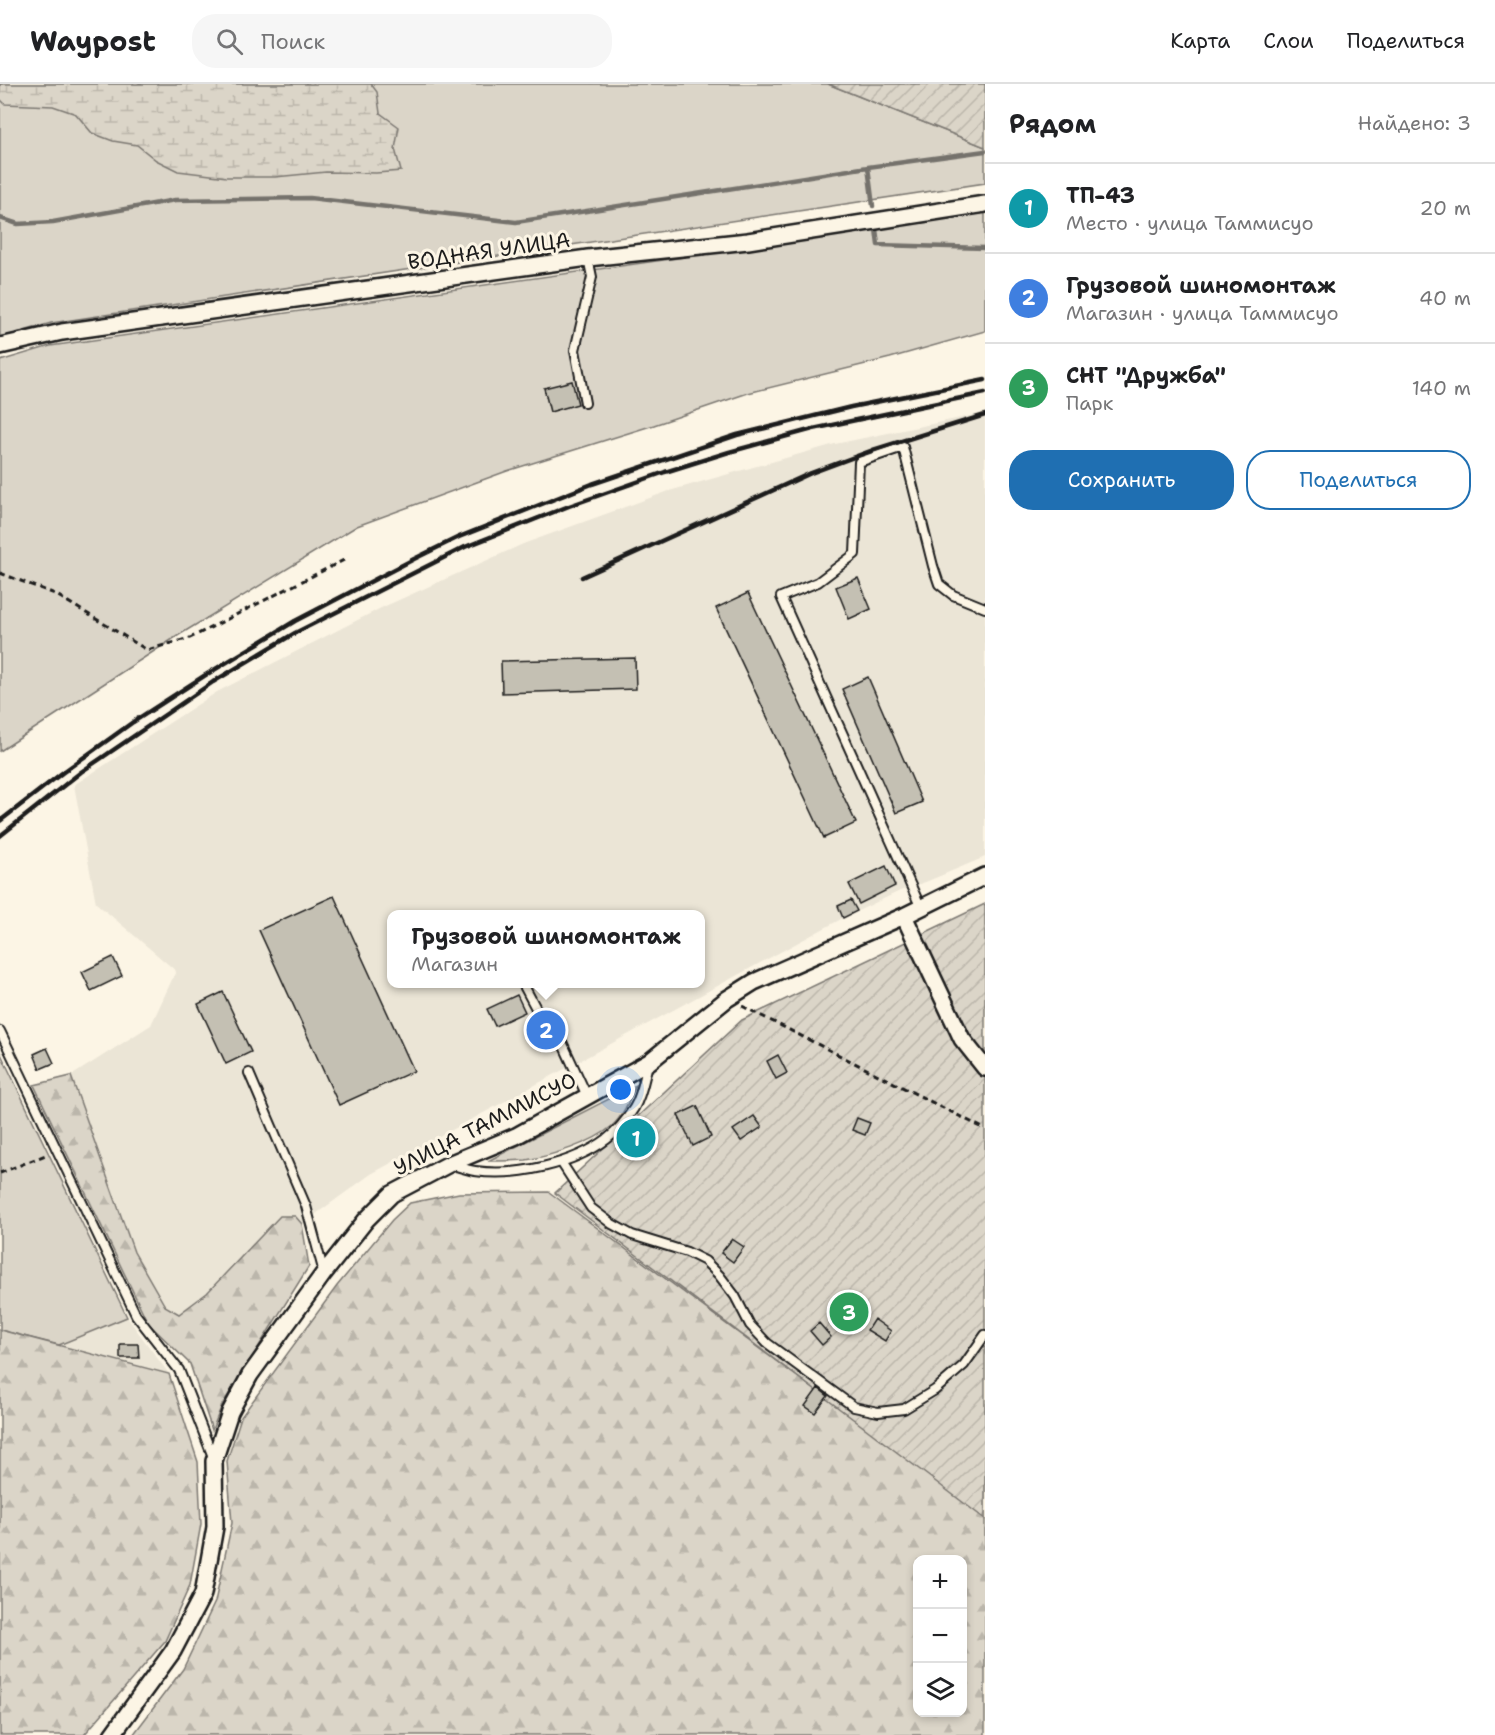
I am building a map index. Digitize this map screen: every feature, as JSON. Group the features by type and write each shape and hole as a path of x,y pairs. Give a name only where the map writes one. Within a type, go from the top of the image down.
{"street":[{"name":"ВОДНАЯ УЛИЦА","path":"0,346 62,332 588,258 748,241 985,204"},
{"name":"УЛИЦА ТАММИСУО","path":"112,1735 173,1652 203,1594 215,1527 214,1461 230,1412 250,1375 324,1273 366,1220 392,1194 449,1164 516,1136 649,1062 727,999 754,982 904,916 985,876"},
{"path":"904,916 962,1039 985,1068"}],"lane":[{"path":"585,403 575,350 592,277 588,258"},
{"path":"921,908 781,597 818,582 855,554 859,462 903,447 939,584 953,595 985,608"},
{"path":"525,988 539,1014 556,1029 587,1096"},
{"path":"0,1031 136,1315 179,1370 214,1461"},
{"path":"449,1164 473,1171 497,1172 538,1167 561,1162 607,1139 627,1119 636,1106 649,1062"},
{"path":"249,1073 306,1206 324,1273"},
{"path":"561,1162 591,1208 612,1224 632,1235 687,1252 705,1262 719,1275 735,1296 750,1325 767,1343 854,1407 878,1412 904,1409 935,1390 964,1365 985,1335"}],"path":[{"path":"0,573 55,594 147,650 190,638 346,559"},
{"path":"727,999 985,1129"},
{"path":"0,1173 57,1150"}],"shaded area":[{"path":"985,413 985,857 900,891 843,918 371,1174 302,1224 295,1216 207,1293 179,1314 165,1306 134,1252 71,1076 151,1025 176,971 96,903 74,785 217,692 381,608 523,544 669,491 835,444"},
{"path":"127,1317 169,1374 59,1345"}],"green space":[{"path":"0,84 828,84 985,147 985,183 51,323 0,338"},
{"path":"0,84 371,84 377,92 380,113 399,127 395,149 401,171 227,177 178,171 156,160 137,145 113,141 92,133 76,114 53,106 5,104 0,99"},
{"path":"828,84 985,84 985,147"},
{"path":"985,213 985,331 890,358 748,393 507,471 357,526 179,635 0,751 0,361 50,346"},
{"path":"985,904 985,1519 555,1193 742,1020"},
{"path":"0,1052 127,1317 59,1345 0,1330"},
{"path":"71,1076 134,1252 165,1306 179,1314 207,1293 280,1216 295,1216 302,1224 309,1266 222,1405 212,1430 190,1364 148,1323 34,1085"},
{"path":"636,1085 620,1117 612,1126 594,1138 571,1148 536,1158 488,1161"},
{"path":"549,1192 870,1431 985,1404 985,1735 133,1735 183,1669 215,1602 232,1523 227,1461 241,1417 337,1286 392,1220 410,1203 459,1193"},
{"path":"0,1330 169,1374 198,1462 201,1524 190,1585 165,1641 84,1735 0,1735"}],"building":[{"path":"572,381 578,404 550,412 544,388"},
{"path":"858,578 871,609 849,619 836,587"},
{"path":"748,593 856,823 824,838 716,608"},
{"path":"635,658 636,689 502,693 501,661"},
{"path":"868,677 922,802 896,813 842,689"},
{"path":"886,866 895,886 859,904 849,884"},
{"path":"334,896 414,1071 339,1105 259,930"},
{"path":"851,900 857,911 843,918 838,906"},
{"path":"113,957 122,976 91,991 82,972"},
{"path":"223,992 251,1052 226,1064 198,1004"},
{"path":"517,995 525,1012 495,1026 487,1009"},
{"path":"47,1048 54,1063 40,1069 34,1054"},
{"path":"778,1055 787,1073 776,1079 767,1061"},
{"path":"697,1106 711,1137 693,1146 678,1115"},
{"path":"754,1116 762,1127 741,1141 733,1130"},
{"path":"857,1118 870,1123 865,1135 852,1130"},
{"path":"640,1129 645,1144 633,1148 628,1133"},
{"path":"732,1239 744,1247 733,1262 721,1253"},
{"path":"874,1319 891,1331 885,1341 867,1330"},
{"path":"819,1323 831,1337 822,1345 810,1331"},
{"path":"120,1344 138,1344 139,1358 120,1358"},
{"path":"818,1388 828,1396 815,1413 805,1406"}],"waterway":[{"path":"0,218 18,224 53,222 175,200 310,198 516,222 985,151"},
{"path":"868,167 873,206"},
{"path":"876,229 878,245 985,248"}],"railway":[{"path":"0,821 133,722 204,676 295,621 459,537 592,484 737,435 851,407 985,380"},
{"path":"0,836 81,772 213,682 295,633 465,547 569,506 729,452 813,429 985,393"},
{"path":"582,577 811,473 873,450 985,415"}],"place":[{"name":"Грузовой шиномонтаж","path":"546,1030"},
{"name":"ТП-43","path":"636,1138"},
{"name":"СНТ \"Дружба\"","path":"849,1312"}]}
